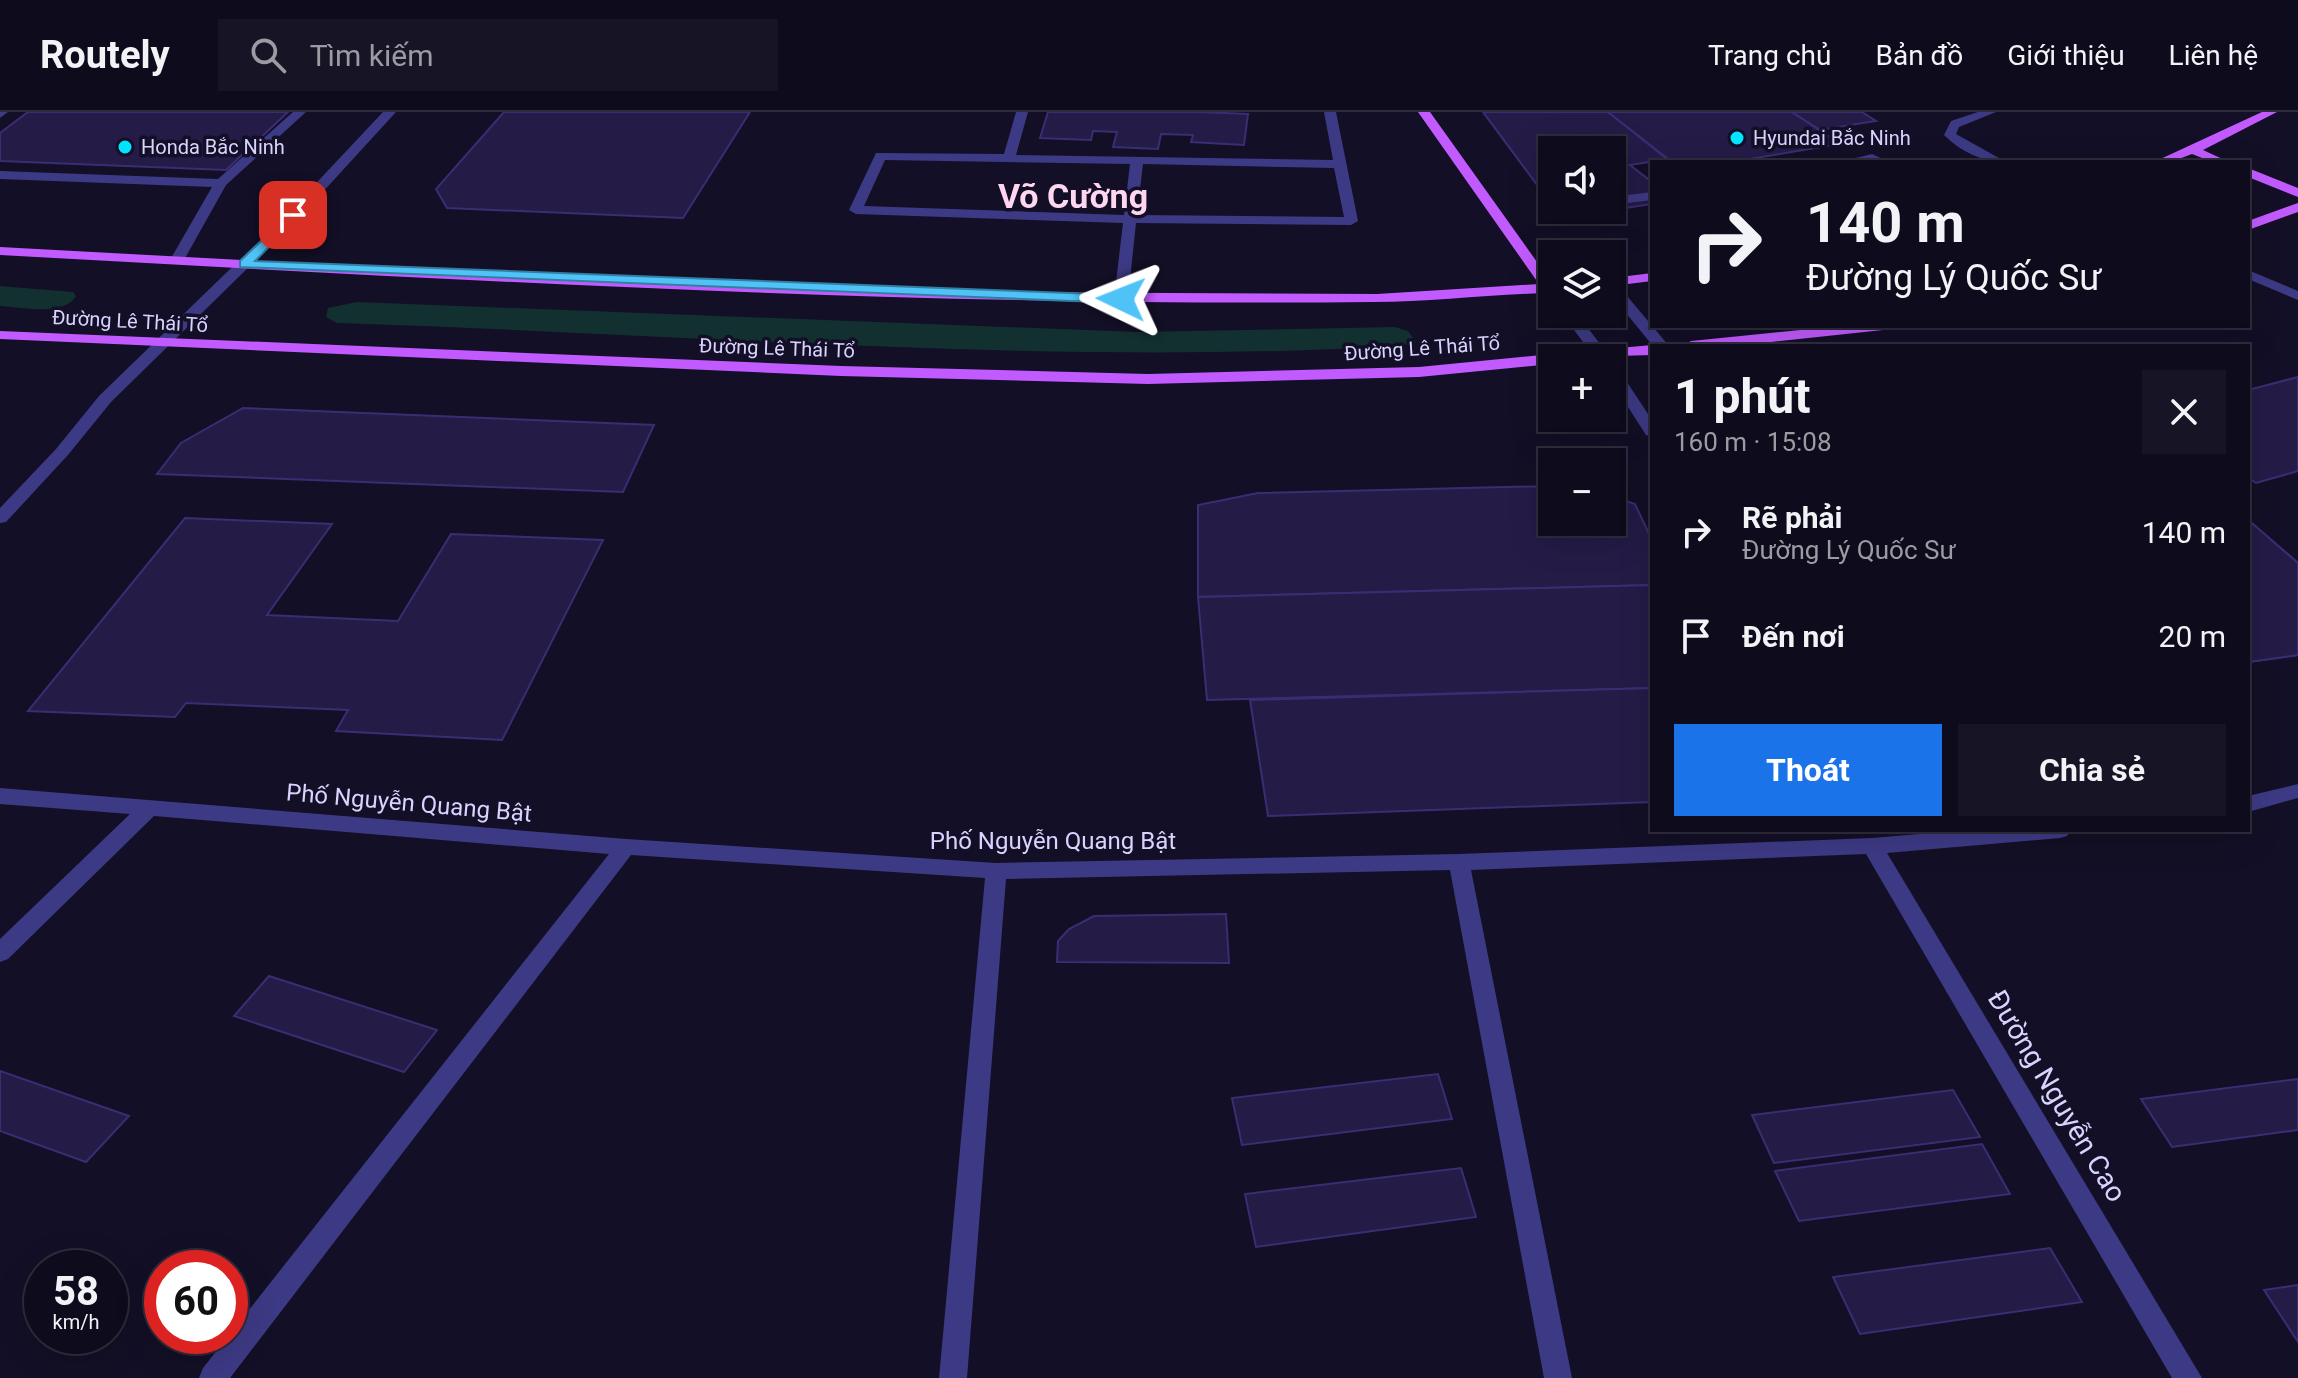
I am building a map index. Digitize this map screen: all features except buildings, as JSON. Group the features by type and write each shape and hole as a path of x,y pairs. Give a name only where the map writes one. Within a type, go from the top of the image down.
{"main road":[{"path":"1424,112 1538,272"},
{"path":"2166,160 2271,112"},
{"path":"2193,150 2218,160"},
{"path":"2250,173 2298,193"},
{"path":"2250,225 2298,207"},
{"path":"0,251 245,264 1121,299 1377,298 1538,291"},
{"path":"1626,282 1650,277"},
{"path":"1710,344 1864,328"},
{"name":"Đường Lê Thái Tổ","path":"0,335 841,371 1148,379 1419,372 1538,360"},
{"path":"1626,353 1650,350"}],"street":[{"path":"177,260 221,183 300,112"},
{"path":"0,518 62,452 105,399 245,264 390,112"},
{"path":"1009,158 1022,112"},
{"path":"1330,112 1351,221 1130,219 856,210 880,156 1340,164"},
{"path":"1990,112 1955,124 1950,135 1968,148 1995,160"},
{"path":"1121,299 1137,160"},
{"path":"0,175 221,183"},
{"path":"1626,199 1650,196"},
{"path":"2250,275 2298,296"},
{"path":"1626,302 1659,344"},
{"path":"1580,328 1593,344"},
{"path":"1626,392 1650,429"},
{"path":"2250,803 2298,791"},
{"name":"Phố Nguyễn Quang Bật","path":"0,796 626,847 996,871 1459,862 1872,846 2010,833"},
{"path":"0,953 150,808"},
{"name":"Đường Nguyễn Cao","path":"1872,846 2188,1378"},
{"path":"213,1378 626,847"},
{"path":"1459,862 1558,1378"},
{"path":"953,1378 996,871"}],"green space":[{"path":"0,286 73,292 76,296 62,307 52,309 0,306"},
{"path":"357,302 1138,332 1395,327 1408,331 1416,342 1401,346 1268,351 1002,350 337,323 326,317 328,308"}],"place":[{"name":"Hyundai Bắc Ninh","path":"1737,138"},
{"name":"Honda Bắc Ninh","path":"125,147"}],"district":[{"name":"Võ Cường","path":"1073,196"}],"route":[{"path":"293,215 245,264 985,296 1121,299"}]}
